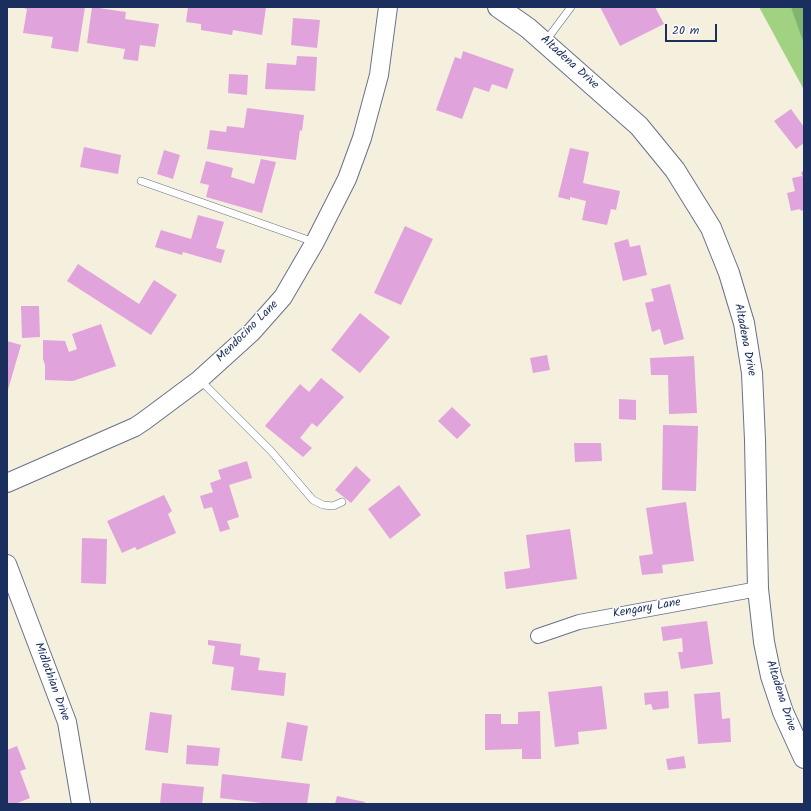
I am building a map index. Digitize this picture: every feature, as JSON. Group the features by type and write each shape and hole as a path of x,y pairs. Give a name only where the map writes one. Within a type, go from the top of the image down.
{"main road":[{"name":"Altadena Drive","path":"498,7 545,42 639,126 675,170 714,234 729,273 744,324 752,374 758,589 764,642 771,676 783,712 804,758"}],"street":[{"name":"Mendocino Lane","path":"7,483 144,422 199,380 252,332 283,297 315,242 347,179 362,138 379,76 388,7"},
{"name":"Midlothian Drive","path":"7,564 67,722 81,804"},
{"name":"Kengary Lane","path":"538,636 579,622 758,589"}],"lane":[{"path":"545,42 570,7"},
{"path":"141,181 315,242"},
{"path":"199,380 271,451 313,500 323,506 333,506 342,502"}],"green space":[{"path":"759,7 804,7 804,89 803,88"},
{"path":"791,7 804,7 804,44"}],"building":[{"path":"20,7 85,7 78,52 51,48 53,37 23,33 27,9"},
{"path":"92,7 126,12 125,19 159,24 155,47 140,45 138,61 123,59 125,49 87,43"},
{"path":"188,7 266,7 262,35 233,30 232,35 201,30 201,24 186,22"},
{"path":"600,7 655,7 664,24 620,46"},
{"path":"293,18 320,20 317,48 291,45"},
{"path":"463,51 514,69 507,89 492,84 489,92 474,87 462,119 436,110 455,57 461,59"},
{"path":"297,56 317,57 315,91 265,89 267,63 296,65"},
{"path":"229,74 248,75 247,95 228,93"},
{"path":"247,108 304,115 302,131 300,130 296,160 207,149 210,130 226,132 227,126 244,128"},
{"path":"791,109 804,127 804,143 796,149 774,121"},
{"path":"84,147 121,155 118,174 80,167"},
{"path":"570,148 589,152 583,183 620,191 616,210 611,209 607,225 582,220 586,201 570,197 570,200 558,197"},
{"path":"164,150 180,155 173,179 157,174"},
{"path":"261,159 276,162 262,213 206,197 209,185 200,183 206,161 233,168 231,177 254,184"},
{"path":"804,171 804,210 801,211 800,209 791,211 787,193 795,191 792,178 802,176 801,172"},
{"path":"198,215 224,222 216,248 225,250 221,263 183,252 182,255 155,247 161,230 191,239"},
{"path":"405,226 433,239 401,305 374,293"},
{"path":"628,239 630,247 640,245 647,275 623,281 614,243"},
{"path":"78,264 139,304 154,280 177,295 151,335 67,281"},
{"path":"670,284 684,339 664,345 660,329 652,332 645,303 654,301 651,289"},
{"path":"21,306 39,306 40,337 22,338"},
{"path":"360,313 390,337 360,373 331,350"},
{"path":"101,324 116,366 73,381 45,380 43,340 65,341 69,352 77,349 72,334"},
{"path":"7,341 21,345 7,393"},
{"path":"547,355 550,370 533,373 530,358"},
{"path":"694,356 697,413 669,414 668,375 651,375 650,358"},
{"path":"321,378 344,397 317,427 312,423 300,438 312,448 303,457 265,426 300,384 309,392"},
{"path":"619,399 636,400 636,420 619,419"},
{"path":"452,407 471,425 457,439 438,421"},
{"path":"663,425 698,426 696,491 662,490"},
{"path":"574,443 601,443 602,461 575,462"},
{"path":"247,461 252,478 229,485 239,517 227,521 230,529 220,532 212,507 204,509 200,496 213,492 210,483 221,479 218,470"},
{"path":"356,466 371,480 351,503 335,490"},
{"path":"399,485 421,515 390,539 368,509"},
{"path":"164,495 172,511 168,514 176,533 137,550 135,547 122,553 107,521"},
{"path":"686,502 694,561 662,565 663,573 642,575 639,556 653,554 646,508"},
{"path":"570,529 577,579 506,589 504,572 530,568 526,535"},
{"path":"82,538 107,539 106,584 81,583"},
{"path":"707,621 713,664 681,669 678,652 683,652 682,638 663,641 661,627"},
{"path":"208,640 241,644 240,655 260,658 258,670 286,673 284,696 231,690 234,667 212,664 215,646 208,645"},
{"path":"602,686 607,729 578,732 579,744 555,747 548,692"},
{"path":"668,691 669,708 653,710 651,704 645,705 644,693"},
{"path":"720,692 722,719 730,718 731,742 698,744 694,694"},
{"path":"540,711 541,759 522,759 522,749 485,750 485,714 501,714 501,724 518,724 518,712"},
{"path":"150,712 172,715 168,753 145,750"},
{"path":"287,722 308,726 302,761 281,758"},
{"path":"187,745 220,748 218,766 186,764"},
{"path":"17,746 26,769 20,771 30,798 15,804 7,804 7,750"},
{"path":"684,756 686,768 668,770 666,759"},
{"path":"222,774 310,784 307,804 270,804 220,798"},
{"path":"162,783 204,787 202,804 160,804"},
{"path":"337,796 365,802 364,804 335,804"}]}
